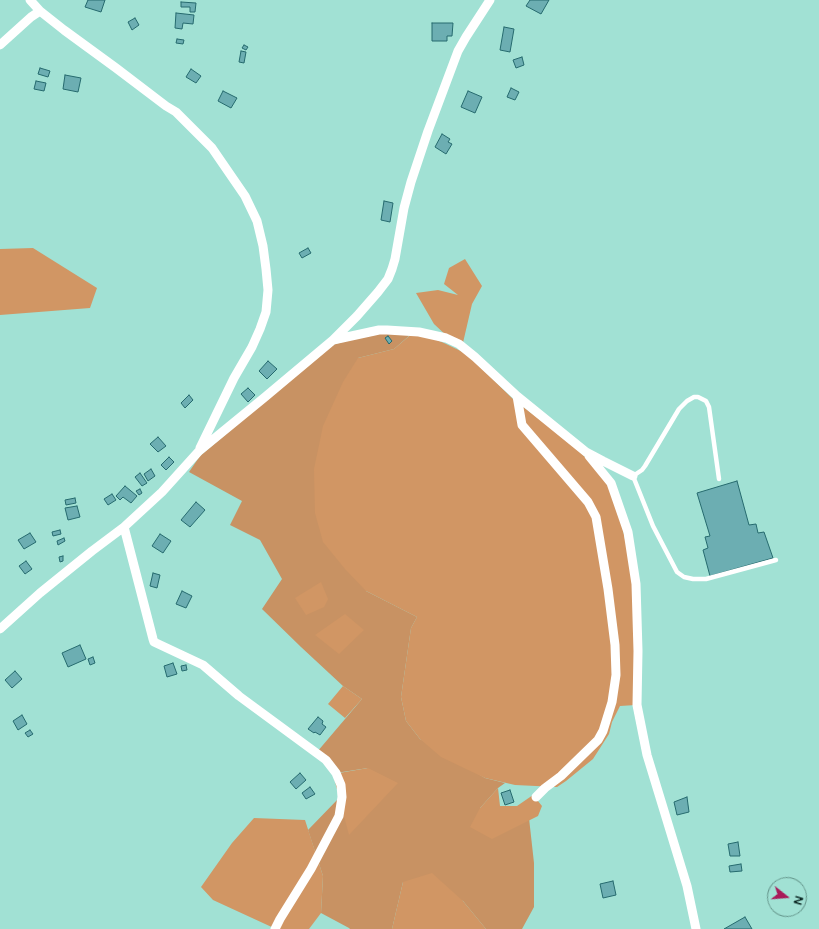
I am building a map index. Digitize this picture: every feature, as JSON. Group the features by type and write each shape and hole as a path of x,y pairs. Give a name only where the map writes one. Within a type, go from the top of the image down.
{"street":[{"path":"30,0 40,11 64,30 176,112 212,148 245,196 257,221 266,268 268,290 266,312 252,347 234,378 199,452"},
{"path":"0,629 40,593 124,527 162,492 199,452 333,340 378,292 388,279 392,270 405,202 411,182 428,131 458,51 490,0"},
{"path":"0,45 31,17 40,11"},
{"path":"333,340 379,330 416,332 446,338 459,344 475,357 517,396 586,452 633,476"},
{"path":"517,396 522,425 588,502 596,517 608,589 615,645 616,675 610,708 603,731 598,740 561,776 536,797"},
{"path":"586,452 611,483 628,532 636,584 638,651 637,705 647,755 687,886 696,929"},
{"path":"124,527 154,642 203,665 239,696 326,760 336,773 341,785 342,797 339,816 311,869 275,929"}],"lane":[{"path":"719,479 709,407 706,401 698,397 694,398 687,401 679,409 645,466 633,476 653,526 677,572 684,577 706,579 776,560"}],"shaded area":[{"path":"33,248 97,288 90,308 0,315 0,249"},
{"path":"465,259 482,286 472,304 462,347 449,338 434,324 416,293 438,290 458,295 444,284 449,268"},
{"path":"415,331 467,354 513,399 573,445 610,482 616,499 635,584 636,705 620,706 612,722 609,734 593,759 557,787 515,785 485,778 441,757 420,739 406,721 401,697 411,628 417,617 366,591 345,569 323,542 315,513 314,469 323,426 343,382 358,358 394,349"},
{"path":"378,332 410,335 394,349 358,358 366,591 417,617 411,628 401,697 406,721 420,739 485,778 505,783 498,788 480,808 529,818 534,863 534,907 522,929 486,929 463,901 403,882 392,929 350,929 321,913 323,876 308,830 368,768 336,773 317,752 362,699 343,686 262,609 282,579 260,540 230,525 242,501 189,472 200,456 332,345"},
{"path":"321,582 328,599 324,607 306,615 295,598"},
{"path":"345,614 364,630 339,654 315,635"},
{"path":"343,686 362,699 345,718 328,704"},
{"path":"368,768 398,783 349,835 333,774"},
{"path":"498,788 500,806 517,806 533,795 542,806 538,816 492,839 470,827 480,808"},
{"path":"254,818 305,820 323,876 321,913 309,929 276,929 213,900 201,887 232,843"},
{"path":"432,873 463,901 486,929 392,929 403,882"}],"building":[{"path":"88,0 105,0 101,12 85,7"},
{"path":"530,0 549,0 541,14 526,6"},
{"path":"181,2 196,3 195,12 190,12 190,7 181,7"},
{"path":"176,13 194,15 193,24 183,23 182,29 175,28"},
{"path":"135,18 139,25 132,30 128,22"},
{"path":"432,23 453,23 452,36 447,36 447,41 432,41"},
{"path":"504,27 514,29 510,52 500,50"},
{"path":"177,39 184,40 183,44 176,43"},
{"path":"244,45 248,47 246,50 242,48"},
{"path":"241,51 246,52 244,63 239,62"},
{"path":"522,57 524,65 516,68 513,60"},
{"path":"40,68 50,71 48,77 38,74"},
{"path":"191,69 201,76 196,83 186,77"},
{"path":"65,75 81,78 78,92 63,89"},
{"path":"36,81 46,83 44,91 34,89"},
{"path":"511,88 519,92 515,100 507,97"},
{"path":"223,91 237,98 231,108 218,101"},
{"path":"468,91 482,97 475,113 461,107"},
{"path":"442,134 450,139 448,142 452,144 446,154 435,147"},
{"path":"384,201 393,203 390,222 381,220"},
{"path":"308,248 311,253 302,258 299,253"},
{"path":"388,336 392,341 389,344 385,338"},
{"path":"268,361 277,369 267,379 259,371"},
{"path":"248,388 255,395 248,402 241,394"},
{"path":"189,395 193,400 185,408 181,403"},
{"path":"158,437 166,446 158,452 150,444"},
{"path":"169,457 174,462 166,470 161,465"},
{"path":"151,469 155,476 148,481 144,474"},
{"path":"140,473 147,483 142,486 135,477"},
{"path":"737,481 749,525 756,524 758,533 764,532 773,558 710,576 703,550 708,548 705,537 710,536 697,493"},
{"path":"125,486 137,496 131,503 123,497 120,500 116,496"},
{"path":"140,489 142,493 139,495 136,491"},
{"path":"112,494 116,500 108,505 104,499"},
{"path":"75,498 76,503 66,505 65,500"},
{"path":"196,502 205,510 190,527 181,520"},
{"path":"77,506 80,517 68,520 65,508"},
{"path":"60,530 61,534 53,536 52,532"},
{"path":"30,533 36,542 24,549 18,540"},
{"path":"160,534 171,541 163,553 152,546"},
{"path":"64,538 65,541 58,545 57,541"},
{"path":"63,556 63,561 60,562 59,557"},
{"path":"26,561 32,569 25,574 19,566"},
{"path":"153,573 160,575 157,588 150,586"},
{"path":"182,591 192,596 186,608 176,604"},
{"path":"80,645 86,659 68,667 62,653"},
{"path":"93,657 95,663 90,665 88,659"},
{"path":"173,663 177,674 167,677 164,666"},
{"path":"186,665 187,670 182,671 181,666"},
{"path":"15,671 22,679 12,688 5,680"},
{"path":"22,715 27,724 18,730 13,721"},
{"path":"318,717 323,721 322,724 326,727 320,735 308,729"},
{"path":"30,730 33,734 28,737 25,733"},
{"path":"300,773 306,780 296,789 290,782"},
{"path":"310,787 315,794 306,799 302,793"},
{"path":"510,790 514,802 505,805 501,793"},
{"path":"687,797 689,812 677,815 674,802"},
{"path":"738,842 740,856 730,856 728,844"},
{"path":"741,864 742,871 730,872 729,866"},
{"path":"613,881 616,895 603,898 600,884"},
{"path":"745,917 752,929 724,929"}]}
